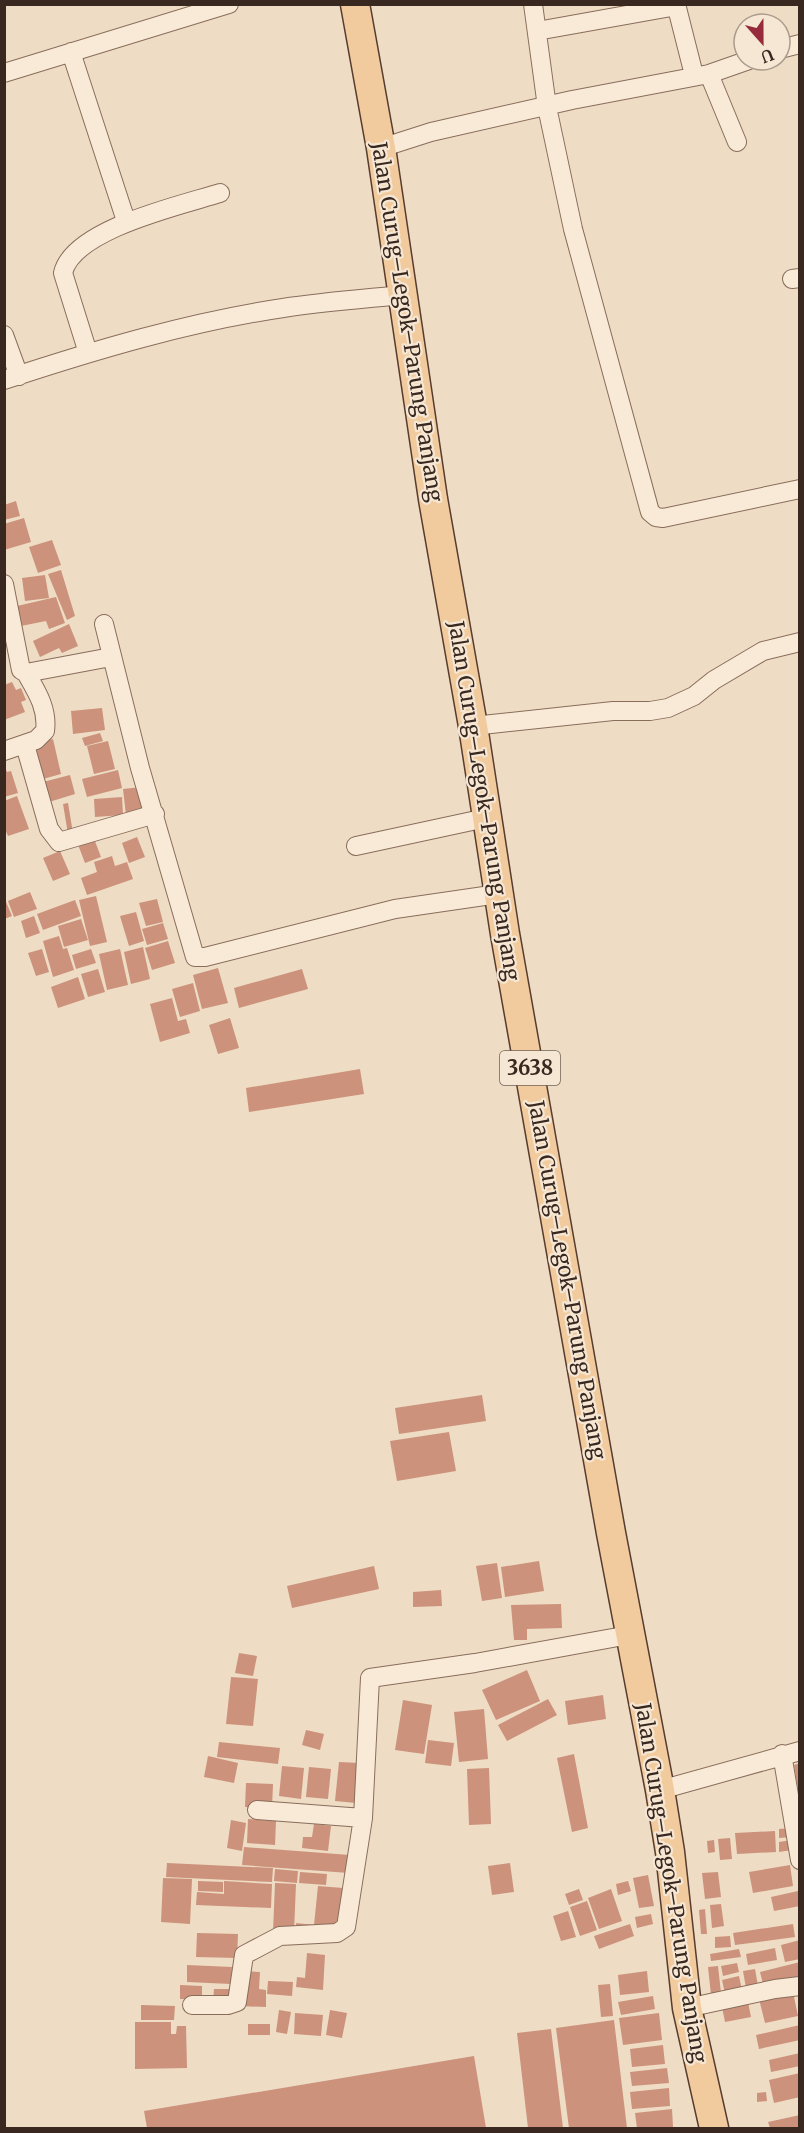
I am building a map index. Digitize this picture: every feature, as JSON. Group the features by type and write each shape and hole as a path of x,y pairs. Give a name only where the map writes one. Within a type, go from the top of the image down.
{"main road":[{"name":"Jalan Curug–Legok–Parung Panjang","path":"355,4 381,148 433,499 473,726 498,894 629,1635 660,1790 670,1852 687,2008 714,2128"}],"street":[{"path":"4,73 229,4"},
{"path":"533,4 547,107 573,229 650,512 656,517 663,518 800,489"},
{"path":"537,31 677,5 701,74 738,142"},
{"path":"71,52 126,221"},
{"path":"381,148 431,132 701,74 732,65"},
{"path":"88,353 63,273 64,265 88,242 126,221 220,194"},
{"path":"4,335 12,378 88,353 203,323 256,312 402,296"},
{"path":"4,584 18,666 26,673 40,697 46,718 42,738 4,750"},
{"path":"104,624 191,952 195,957 205,957 395,909 498,894"},
{"path":"473,726 613,711 650,711 668,708 694,696 714,680 763,651 800,642"},
{"path":"26,673 111,657"},
{"path":"25,745 49,830 58,842 155,814"},
{"path":"356,846 486,818"},
{"path":"192,2005 228,2005 237,2001 242,1958 249,1951 280,1936 338,1932 346,1927 363,1818 370,1678 475,1663 629,1635"},
{"path":"660,1790 791,1753 800,1860"},
{"path":"256,1810 363,1818"},
{"path":"687,2008 775,1989 800,1986"}],"building":[{"path":"16,501 20,516 4,520 4,505"},
{"path":"24,518 31,542 4,550 4,524"},
{"path":"52,540 61,565 38,573 29,547"},
{"path":"61,570 75,616 67,620 48,574"},
{"path":"45,575 49,598 25,601 22,578"},
{"path":"56,597 65,623 49,629 46,621 21,626 17,606"},
{"path":"69,624 78,646 62,653 59,648 40,657 33,641"},
{"path":"12,682 16,690 21,688 26,700 21,702 25,712 4,720 4,685"},
{"path":"102,708 105,730 73,734 71,711"},
{"path":"100,733 103,741 85,746 82,738"},
{"path":"53,739 61,774 43,779 35,743"},
{"path":"108,741 115,769 94,774 87,746"},
{"path":"5,767 7,772 11,771 18,793 4,797"},
{"path":"118,770 122,788 87,797 82,779"},
{"path":"70,775 75,794 49,802 43,782"},
{"path":"142,787 145,813 126,815 123,789"},
{"path":"17,796 29,829 8,836 4,827 4,801"},
{"path":"122,797 123,815 95,817 94,799"},
{"path":"68,803 73,833 68,834 63,804"},
{"path":"93,836 101,857 85,863 77,842"},
{"path":"137,837 145,857 129,863 122,843"},
{"path":"60,851 70,874 53,881 43,858"},
{"path":"112,856 115,866 127,862 133,879 87,895 81,878 97,872 94,862"},
{"path":"30,892 37,909 14,917 8,901"},
{"path":"96,896 107,942 90,946 79,900"},
{"path":"4,897 12,916 4,919"},
{"path":"157,899 163,922 146,926 139,903"},
{"path":"75,900 81,916 43,930 37,914"},
{"path":"136,912 144,941 129,946 120,916"},
{"path":"34,916 40,933 26,938 21,921"},
{"path":"81,919 88,940 64,947 58,926"},
{"path":"163,923 168,939 147,945 142,929"},
{"path":"59,936 63,949 67,948 74,970 53,977 43,941"},
{"path":"168,941 175,963 152,970 145,948"},
{"path":"143,947 150,979 131,984 124,952"},
{"path":"42,949 49,972 36,976 28,953"},
{"path":"91,949 96,963 76,969 72,955"},
{"path":"120,949 128,985 107,990 99,954"},
{"path":"218,968 228,1003 202,1009 193,975"},
{"path":"98,969 105,992 88,997 81,974"},
{"path":"302,969 308,989 239,1008 234,988"},
{"path":"78,977 85,999 58,1008 51,987"},
{"path":"193,983 200,1011 180,1017 172,989"},
{"path":"172,998 178,1021 186,1019 190,1033 160,1042 150,1004"},
{"path":"230,1018 239,1048 218,1054 209,1025"},
{"path":"360,1069 364,1094 249,1112 246,1088"},
{"path":"482,1395 486,1421 399,1434 395,1408"},
{"path":"449,1432 456,1471 397,1481 390,1441"},
{"path":"539,1561 544,1591 505,1597 501,1567"},
{"path":"497,1563 502,1598 482,1601 476,1566"},
{"path":"374,1566 379,1589 292,1608 287,1586"},
{"path":"441,1590 442,1606 413,1607 413,1592"},
{"path":"561,1604 562,1628 527,1629 527,1640 514,1640 511,1605"},
{"path":"239,1653 257,1656 253,1676 235,1673"},
{"path":"527,1670 540,1701 496,1720 482,1690"},
{"path":"231,1677 258,1679 253,1726 226,1724"},
{"path":"603,1695 606,1719 568,1725 565,1701"},
{"path":"548,1699 557,1715 507,1741 498,1725"},
{"path":"403,1700 432,1705 424,1754 395,1750"},
{"path":"484,1709 488,1759 459,1762 454,1712"},
{"path":"306,1730 324,1734 320,1750 302,1745"},
{"path":"428,1740 454,1743 451,1766 425,1763"},
{"path":"219,1742 280,1748 278,1764 217,1757"},
{"path":"574,1754 588,1828 572,1832 557,1758"},
{"path":"208,1756 238,1763 234,1783 204,1777"},
{"path":"339,1762 360,1763 356,1803 335,1801"},
{"path":"800,1763 800,1790 798,1790 794,1765"},
{"path":"282,1766 304,1768 301,1799 279,1796"},
{"path":"309,1767 331,1769 328,1799 306,1797"},
{"path":"489,1768 491,1824 469,1825 467,1769"},
{"path":"246,1783 273,1784 272,1808 245,1807"},
{"path":"248,1819 276,1821 275,1845 247,1843"},
{"path":"231,1820 246,1823 242,1851 227,1848"},
{"path":"314,1824 331,1826 328,1851 302,1848 303,1837 312,1837"},
{"path":"791,1828 792,1837 779,1838 779,1829"},
{"path":"775,1831 776,1852 737,1854 735,1833"},
{"path":"730,1838 732,1859 720,1860 718,1839"},
{"path":"714,1840 715,1852 708,1853 707,1841"},
{"path":"791,1840 792,1850 779,1852 779,1842"},
{"path":"244,1847 350,1855 349,1873 242,1865"},
{"path":"167,1863 273,1868 272,1882 166,1877"},
{"path":"510,1863 514,1892 492,1895 488,1866"},
{"path":"790,1865 793,1886 753,1893 749,1872"},
{"path":"275,1869 298,1871 297,1883 274,1881"},
{"path":"300,1872 327,1874 326,1885 299,1883"},
{"path":"718,1872 721,1897 705,1899 702,1873"},
{"path":"648,1875 654,1906 639,1908 633,1878"},
{"path":"163,1878 192,1879 190,1924 161,1922"},
{"path":"198,1881 223,1882 223,1892 198,1891"},
{"path":"224,1881 272,1884 271,1908 196,1905 197,1892 224,1894"},
{"path":"628,1881 631,1891 618,1895 616,1884"},
{"path":"275,1883 296,1884 294,1932 273,1932"},
{"path":"318,1886 343,1888 339,1928 297,1930 296,1923 314,1925"},
{"path":"579,1889 583,1900 569,1905 565,1894"},
{"path":"611,1889 622,1921 599,1929 588,1898"},
{"path":"798,1891 800,1906 774,1911 771,1897"},
{"path":"587,1901 597,1930 580,1936 570,1907"},
{"path":"721,1904 724,1926 712,1928 710,1905"},
{"path":"705,1909 707,1934 701,1934 699,1910"},
{"path":"568,1911 576,1937 561,1941 553,1916"},
{"path":"651,1914 653,1924 637,1928 635,1917"},
{"path":"630,1924 634,1936 599,1949 594,1936"},
{"path":"793,1924 795,1937 735,1945 733,1933"},
{"path":"197,1933 238,1934 237,1958 196,1957"},
{"path":"730,1936 731,1947 715,1948 715,1937"},
{"path":"800,1940 800,1959 785,1962 781,1945"},
{"path":"775,1948 777,1960 748,1965 746,1954"},
{"path":"739,1949 741,1957 711,1961 710,1954"},
{"path":"307,1953 325,1955 323,1990 296,1987 297,1977 305,1978"},
{"path":"800,1962 800,1976 763,1984 760,1972"},
{"path":"737,1963 739,1972 723,1976 721,1966"},
{"path":"187,1965 232,1967 231,1984 187,1982"},
{"path":"718,1966 721,1993 711,1995 708,1967"},
{"path":"755,1969 758,1986 746,1988 743,1971"},
{"path":"243,1971 260,1972 259,1989 266,1990 266,2007 239,2006"},
{"path":"647,1971 649,1992 620,1995 618,1975"},
{"path":"739,1976 742,1990 725,1994 722,1980"},
{"path":"268,1981 293,1982 292,1996 267,1994"},
{"path":"610,1984 613,2016 601,2017 598,1985"},
{"path":"180,1985 202,1986 202,2000 180,1999"},
{"path":"214,1989 235,1989 234,2000 213,2000"},
{"path":"793,1992 798,2016 765,2023 759,1999"},
{"path":"653,1996 655,2009 621,2015 618,2002"},
{"path":"748,2002 751,2017 725,2022 722,2007"},
{"path":"141,2005 175,2006 174,2020 141,2020"},
{"path":"279,2010 291,2012 287,2034 276,2032"},
{"path":"330,2010 347,2013 342,2038 326,2035"},
{"path":"295,2013 323,2015 321,2036 294,2034"},
{"path":"659,2013 662,2040 623,2045 619,2018"},
{"path":"614,2020 627,2128 569,2128 556,2028"},
{"path":"135,2022 171,2022 171,2034 176,2034 177,2026 186,2026 187,2068 135,2069"},
{"path":"248,2024 270,2024 270,2035 248,2035"},
{"path":"800,2025 800,2040 759,2049 756,2035"},
{"path":"551,2029 563,2128 528,2128 517,2033"},
{"path":"663,2045 665,2064 632,2067 630,2049"},
{"path":"800,2053 800,2066 771,2072 769,2060"},
{"path":"474,2056 486,2128 147,2128 144,2111"},
{"path":"667,2068 669,2083 632,2086 630,2072"},
{"path":"800,2073 800,2097 774,2103 769,2080"},
{"path":"669,2088 670,2106 632,2109 630,2092"},
{"path":"766,2092 767,2101 757,2102 757,2093"},
{"path":"672,2109 673,2127 637,2128 635,2113"},
{"path":"800,2115 800,2128 770,2128 768,2122"}]}
